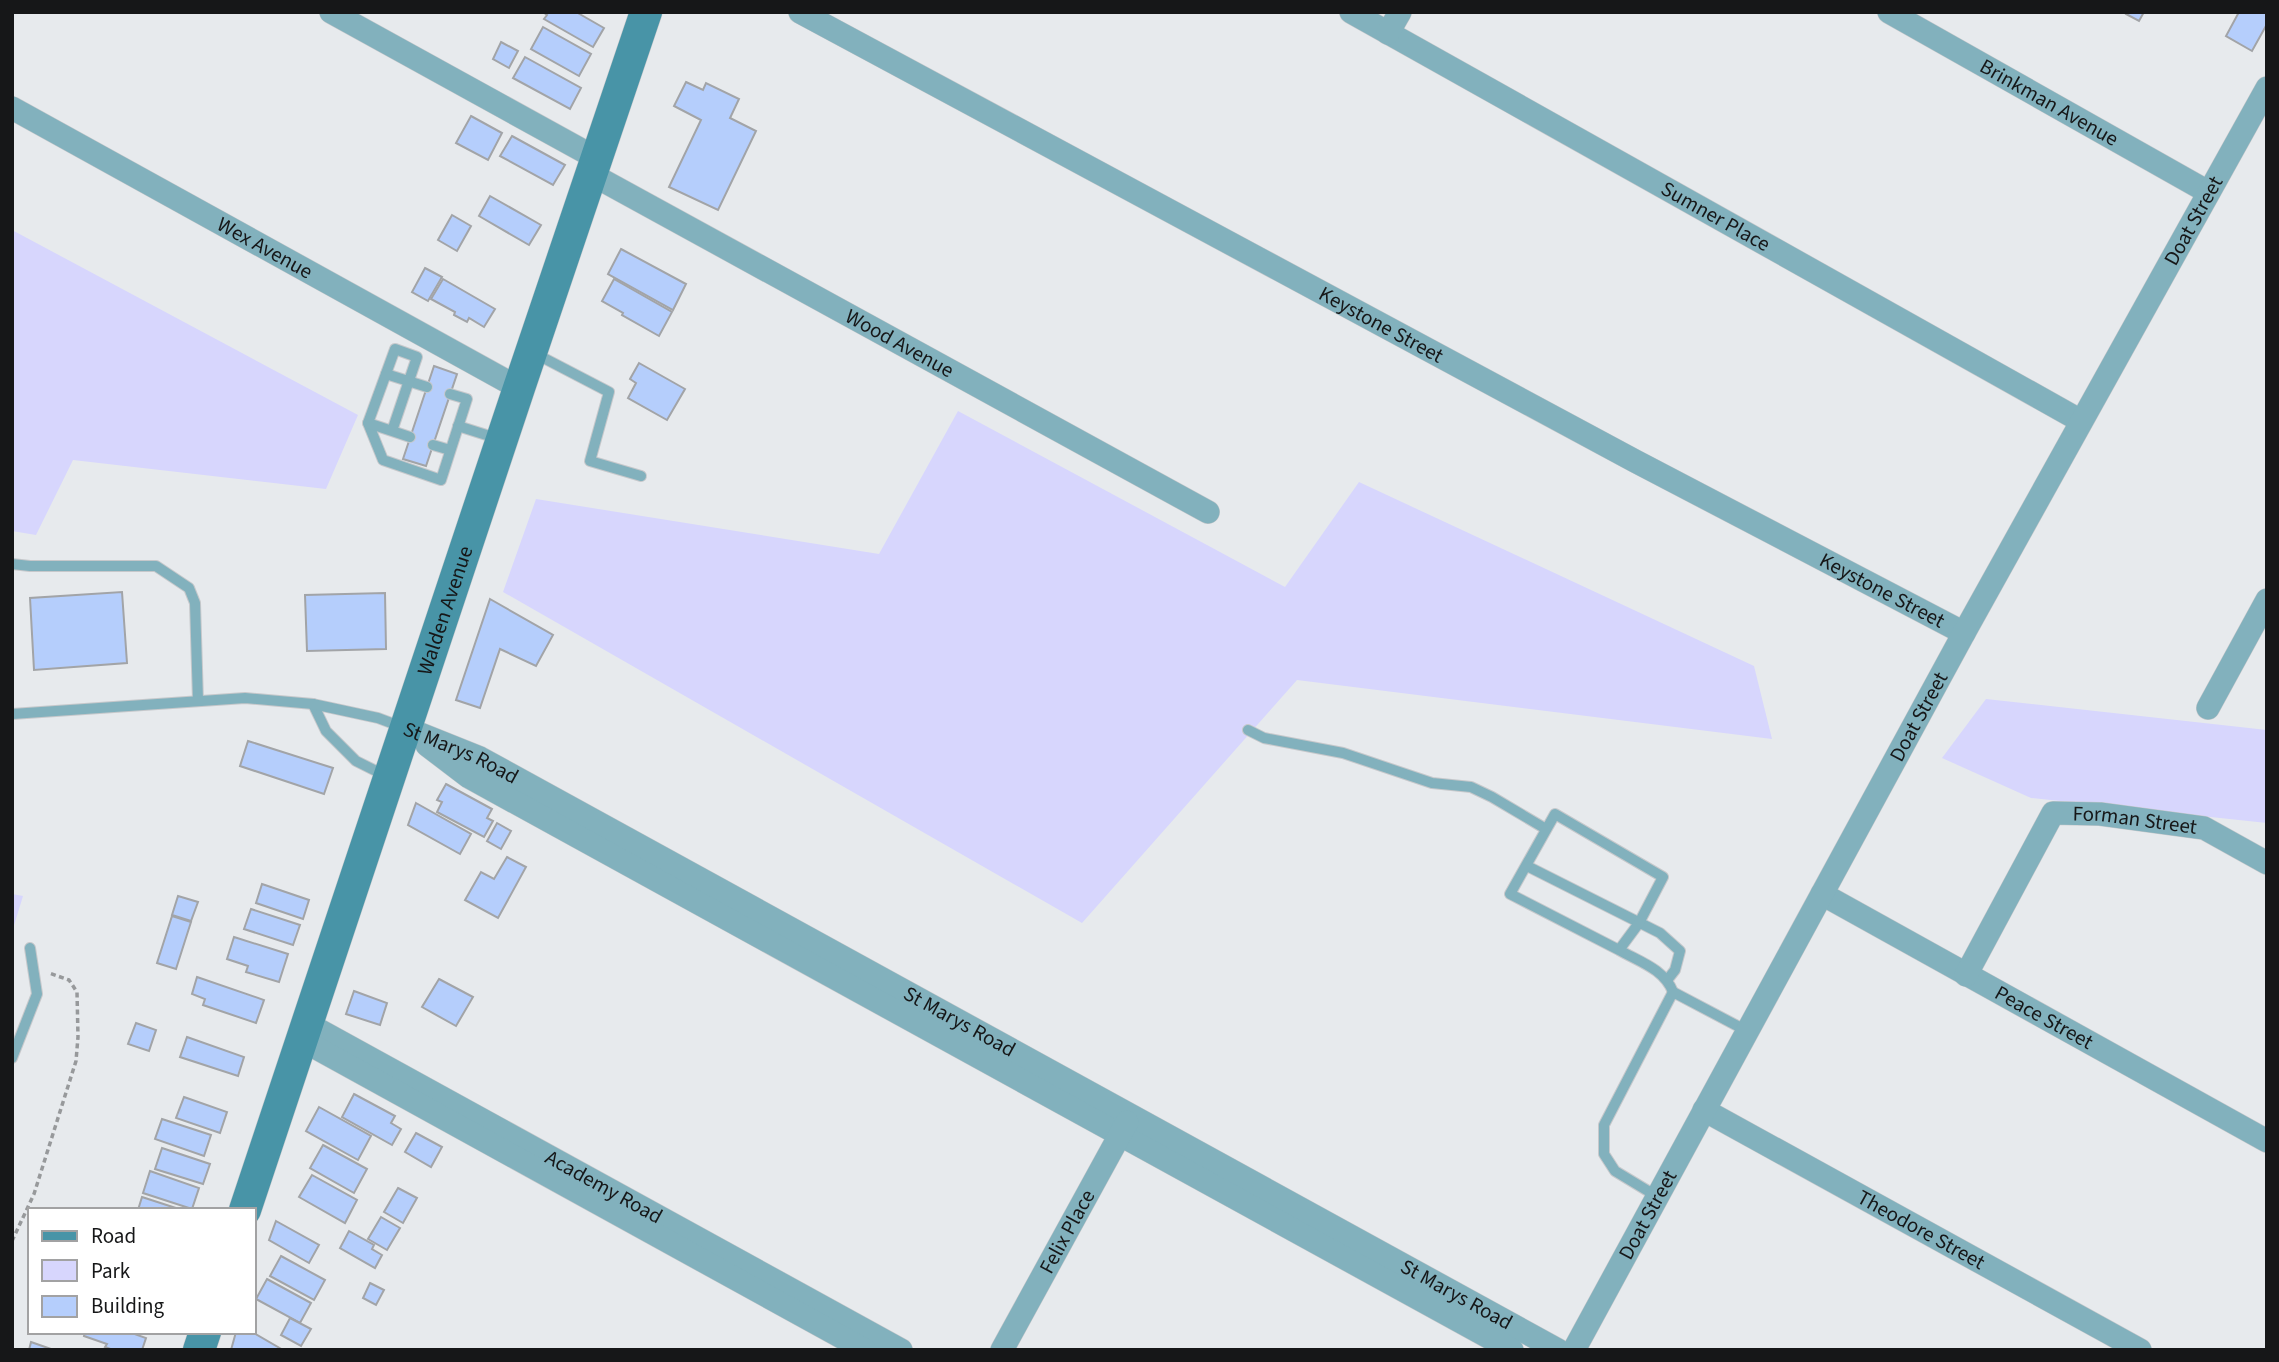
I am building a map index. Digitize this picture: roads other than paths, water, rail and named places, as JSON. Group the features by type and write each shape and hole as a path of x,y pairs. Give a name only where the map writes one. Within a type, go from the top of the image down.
{"main road":[{"name":"Walden Avenue","path":"246,1208 646,12"}],"street":[{"name":"Wood Avenue","path":"331,12 594,166 1208,512"},
{"name":"Keystone Street","path":"800,12 1635,461 1964,633"},
{"name":"Sumner Place","path":"1351,12 2081,421"},
{"path":"1388,33 1400,12"},
{"name":"Brinkman Avenue","path":"1889,12 2208,192"},
{"name":"Doat Street","path":"1584,1346 1704,1110 1964,633 2267,88"},
{"name":"Wex Avenue","path":"12,107 519,388"},
{"path":"2208,708 2266,603"},
{"name":"St Marys Road","path":"405,729 470,777 660,869 1306,1224 1558,1350"},
{"name":"Forman Street","path":"1966,975 2053,813 2101,814 2204,828 2267,863"},
{"name":"Peace Street","path":"1822,894 2267,1141"},
{"name":"Academy Road","path":"303,1031 344,1043 562,1173"},
{"name":"Academy Road","path":"303,1031 767,1286 901,1350"},
{"name":"Theodore Street","path":"1704,1110 2140,1350"},
{"name":"Felix Place","path":"1002,1350 1126,1125"},
{"name":"St Marys Road","path":"1306,1224 1512,1350"},
{"name":"Academy Road","path":"767,1286 865,1350"}],"lane":[{"path":"408,327 395,349 369,423 383,460 441,480 467,400 450,394"},
{"path":"392,431 417,357 395,349"},
{"path":"531,351 609,392 590,461 641,476"},
{"path":"386,374 427,387"},
{"path":"378,396 401,404"},
{"path":"369,423 410,437"},
{"path":"458,426 501,439"},
{"path":"433,445 450,450"},
{"path":"12,564 156,566 181,581 189,588 195,603 198,701"},
{"path":"12,714 245,698 313,704 378,718 405,729"},
{"path":"313,704 326,731 356,761 388,778"},
{"path":"1248,730 1264,738 1343,753 1432,783 1471,787 1546,829"},
{"path":"1619,950 1639,923 1663,877 1555,814 1510,894 1661,973 1668,979 1673,992 1747,1031"},
{"path":"1527,866 1660,933 1680,951 1675,970 1668,979"},
{"path":"12,1058 37,994 30,948"},
{"path":"1658,1197 1615,1171 1604,1154 1604,1125 1673,992"}]}
